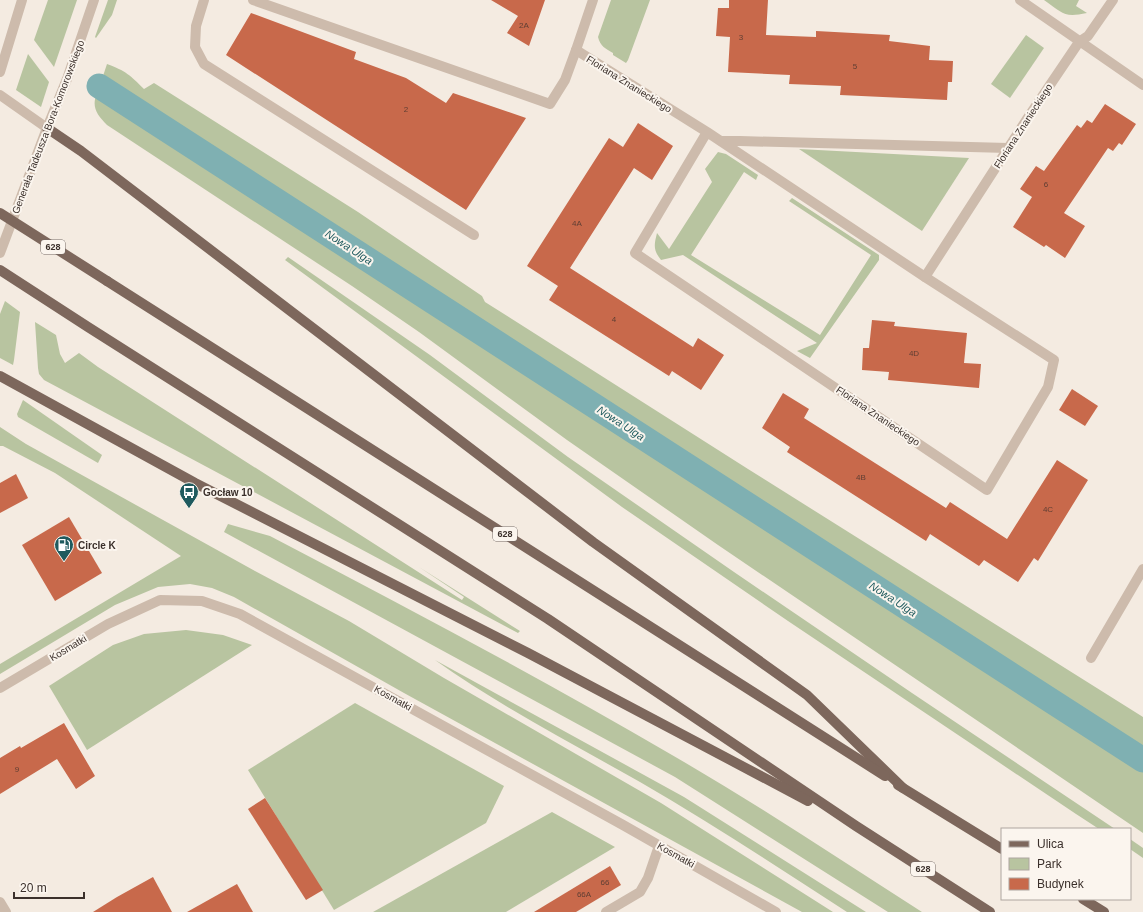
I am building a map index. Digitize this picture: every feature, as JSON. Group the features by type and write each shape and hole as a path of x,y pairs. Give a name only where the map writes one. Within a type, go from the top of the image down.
{"main road":[{"path":"47,128 81,151 593,542 807,695 903,788"},
{"name":"628","path":"0,213 903,788 1001,848"},
{"name":"628","path":"0,270 548,619 856,826 990,912"},
{"path":"0,376 195,483 528,653 856,826"},
{"path":"1085,900 1104,912"}],"street":[{"path":"0,72 22,0"},
{"name":"Generała Tadeusza Bora-Komorowskiego","path":"0,253 47,128 67,80 94,0"},
{"path":"204,0 196,26 194,47 204,64 474,235"},
{"path":"253,0 550,104 565,80 576,50"},
{"name":"Floriana Znanieckiego","path":"593,0 576,50 707,132 721,141 925,277 1054,360 1048,387 987,490 636,253 707,132"},
{"path":"1020,0 1143,85"},
{"name":"Floriana Znanieckiego","path":"925,277 1008,148 1079,42 1088,36 1113,0"},
{"path":"0,94 47,128"},
{"path":"721,141 1008,148"},
{"path":"1091,658 1143,569"},
{"name":"Kosmatki","path":"0,688 108,624 160,600 202,601 240,614 776,912"},
{"path":"606,912 640,892 648,878 659,846"},
{"path":"0,902 6,912"}],"green space":[{"path":"48,0 77,0 54,67 34,40"},
{"path":"108,0 117,0 112,15 96,38 95,37"},
{"path":"611,0 650,0 626,63 604,47 600,43 598,37"},
{"path":"1044,0 1079,0 1076,6 1087,13 1068,15"},
{"path":"1026,35 1044,48 1010,98 991,84"},
{"path":"28,54 49,82 41,107 16,90"},
{"path":"107,64 127,74 144,89 154,83 358,212 482,296 485,302 1143,717 1143,746 858,563 583,390 495,331 102,79"},
{"path":"97,93 140,119 372,271 866,587 933,634 1143,770 1143,833 718,545 567,440 419,332 352,286 107,125 100,118 95,107 95,98"},
{"path":"799,149 969,158 922,231"},
{"path":"718,152 726,154 758,175 756,180 744,172 691,255 820,335 871,255 789,201 792,198 879,255 879,260 810,358 797,351 817,343 683,255 661,260 655,250 657,233 669,249 712,182 705,169"},
{"path":"288,257 430,355 568,457 734,572 1114,828 1097,828 788,621 622,507 285,260"},
{"path":"5,301 20,312 13,365 0,358 0,314"},
{"path":"35,322 56,335 60,354 65,363 79,353 98,367 462,600 464,597 419,567 520,631 518,633 44,380 39,374 38,368"},
{"path":"23,400 102,455 98,463 18,417 17,414"},
{"path":"0,427 26,444 255,571 349,621 444,678 661,803 833,912 802,912 404,693 234,597 212,588 190,584 158,587 115,605 0,674 0,664 181,556 55,473 3,446 0,446"},
{"path":"228,524 270,536 573,698 735,793 922,912 888,912 675,777 224,532"},
{"path":"186,630 223,635 252,645 87,750 49,686 113,645 144,634"},
{"path":"435,660 684,797 866,912 847,912 693,813 510,709"},
{"path":"355,703 504,786 486,823 334,910 248,770"},
{"path":"552,812 615,847 506,912 373,912"},
{"path":"1131,840 1143,848 1143,858 1131,850"}],"building":[{"path":"491,0 545,0 529,46 507,33 518,16"},
{"path":"729,0 768,0 766,35 816,37 816,31 890,35 889,41 930,46 929,60 953,61 952,82 948,82 947,100 840,95 841,86 789,84 790,75 728,72 730,37 716,36 718,8 729,8"},
{"path":"251,13 356,52 354,59 406,78 446,103 453,93 526,118 466,210 226,55"},
{"path":"1105,104 1136,124 1122,145 1119,143 1113,151 1108,148 1064,213 1085,226 1065,258 1046,245 1044,247 1013,227 1032,197 1020,189 1036,166 1044,171 1077,125 1081,128 1087,120 1092,123"},
{"path":"638,123 673,146 652,180 634,168 570,268 693,347 698,338 724,355 701,390 672,371 669,376 549,300 558,286 527,266 609,138 623,147"},
{"path":"872,320 895,322 894,326 967,333 964,363 981,364 979,388 888,380 889,372 862,370 863,348 869,348"},
{"path":"1072,389 1098,406 1085,426 1059,410"},
{"path":"783,393 809,409 804,418 946,508 950,502 1007,539 1057,460 1088,480 1038,561 1034,558 1018,582 984,560 979,566 930,534 926,541 787,452 790,447 762,428"},
{"path":"16,474 28,498 0,513 0,483"},
{"name":"Circle K","path":"69,517 102,573 55,601 22,545"},
{"path":"64,723 95,776 76,789 57,759 0,794 0,758 20,746 21,748"},
{"path":"265,798 323,890 306,900 248,809"},
{"path":"610,866 621,885 576,912 534,912"},
{"path":"153,877 172,912 93,912 117,897"},
{"path":"237,884 253,912 187,912"}],"waterway":[{"name":"Nowa Ulga","path":"99,86 1143,760"}],"place":[{"name":"Gocław 10","path":"189,509"},
{"name":"Circle K","path":"64,562"}]}
